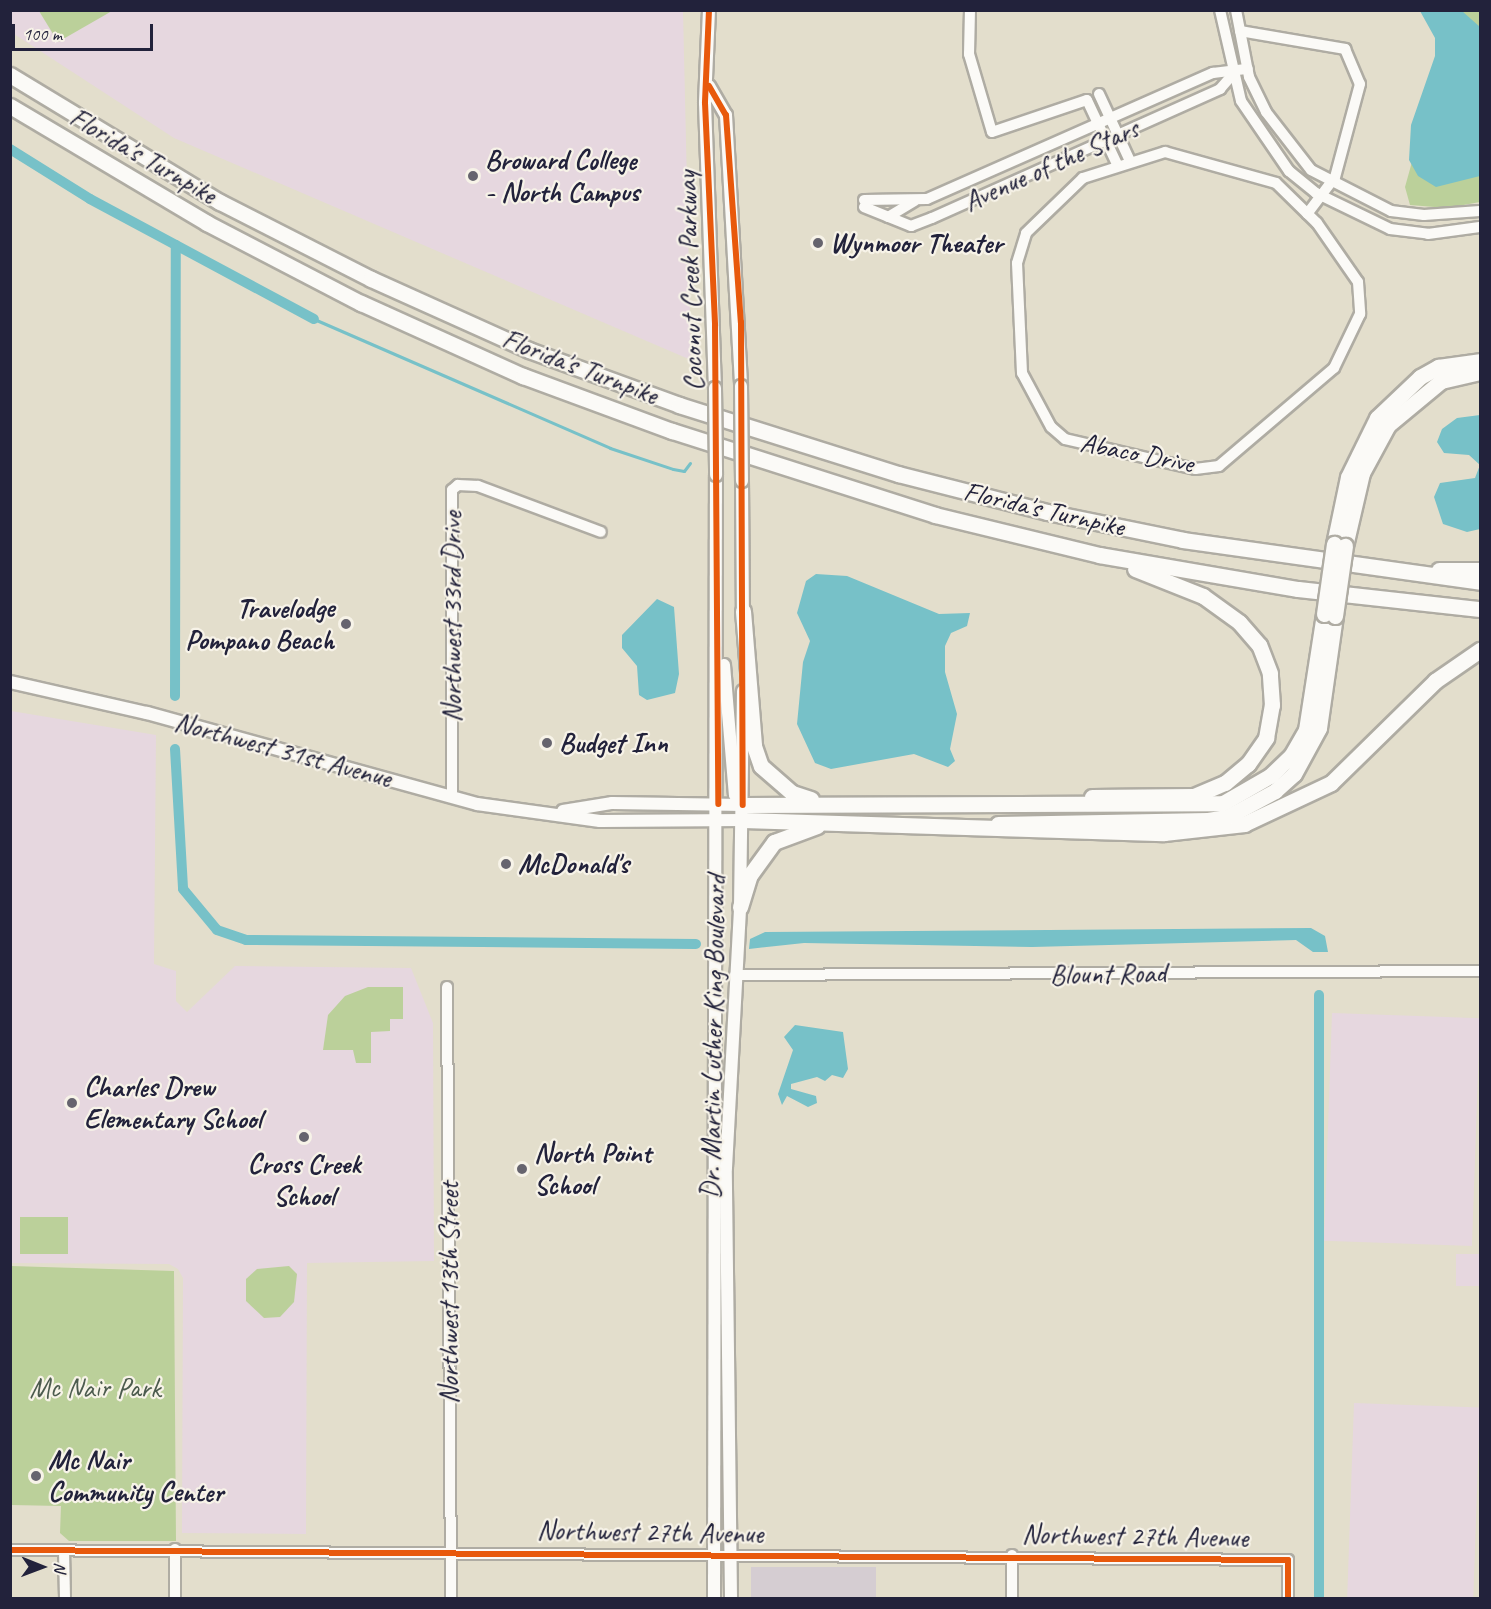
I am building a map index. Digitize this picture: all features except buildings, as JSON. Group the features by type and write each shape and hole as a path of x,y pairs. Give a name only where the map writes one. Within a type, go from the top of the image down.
{"highway":[{"name":"Florida's Turnpike","path":"10,75 220,202 371,279 529,350 668,401 898,474 1047,512 1183,540 1480,582"},
{"name":"Florida's Turnpike","path":"10,106 217,228 362,303 523,375 672,431 935,515 1099,555 1298,589 1480,609"},
{"path":"978,827 1024,820 1208,820 1249,806 1294,774 1309,752 1325,703 1330,615 1348,477 1377,418 1420,377 1438,368 1480,361"},
{"path":"1339,545 1362,473 1388,425 1441,381 1480,372"},
{"path":"997,804 1032,797 1194,795 1224,783 1248,764 1266,738 1270,673 1259,645 1239,622 1203,596 1099,555"},
{"path":"1395,571 1480,570"},
{"path":"744,611 754,746 761,766 792,793 825,804"},
{"path":"743,812 825,804 1202,806 1247,793 1291,756 1306,730 1330,615"},
{"path":"743,812 834,822 1206,832 1269,815 1331,783 1435,681 1480,650"},
{"path":"740,907 750,875 774,843 834,822"}],"main road":[{"name":"Coconut Creek Parkway","path":"709,10 709,86 705,103 716,475"},
{"name":"Coconut Creek Parkway","path":"709,86 726,115 741,386 742,481"},
{"name":"Dr. Martin Luther King Boulevard","path":"714,1599 711,1198 718,804 716,475"},
{"name":"Dr. Martin Luther King Boulevard","path":"731,1599 727,1264 735,975 743,812 742,481"},
{"path":"717,640 724,659 735,795 743,812"},
{"name":"Northwest 31st Avenue","path":"10,682 452,795 477,804 556,812 600,822 716,821 743,812"},
{"name":"Northwest 31st Avenue","path":"556,812 612,803 718,804 743,812"},
{"path":"711,1198 718,1206 721,1259 727,1264"},
{"path":"711,1259 728,1317"}],"street":[{"path":"970,10 969,54 992,132 1088,100 1117,164"},
{"path":"1220,10 1232,75 1266,141 1289,171 1320,195 1390,229 1428,234 1480,227"},
{"path":"1236,10 1248,69 1287,144 1330,183 1391,211 1424,215 1480,211"},
{"path":"1240,31 1345,49 1360,84 1330,183 1320,195 1308,196 1303,210"},
{"name":"Avenue of the Stars","path":"1232,75 1220,89 911,226 888,217 864,203 935,196 1213,73 1232,75 1248,69"},
{"path":"1099,94 1113,117 1130,160"},
{"name":"Abaco Drive","path":"1180,153 1276,183 1303,210 1358,282 1360,314 1334,368 1303,399 1219,466 1195,469 1065,439 1051,427 1022,373 1017,263 1026,233 1083,178 1117,164 1180,153"},
{"path":"979,176 984,194"},
{"path":"935,196 940,215"},
{"path":"888,217 918,199"},
{"name":"Northwest 33rd Drive","path":"452,795 452,490 458,485 478,486 601,532"},
{"name":"Blount Road","path":"735,975 1480,971"},
{"name":"Northwest 13th Street","path":"447,987 450,1599"},
{"path":"175,1549 175,1599"},
{"name":"Northwest 27th Avenue","path":"10,1550 450,1550 714,1555 1011,1555 1287,1560 1288,1599"},
{"path":"64,1550 65,1599"},
{"path":"1011,1555 1012,1599"}],"shaded area":[{"name":"Broward College - North Campus","path":"10,11 683,11 691,360 174,138 11,32"},
{"path":"11,711 156,735 154,964 176,971 176,1001 187,1012 235,966 411,968 433,1023 434,1261 307,1263 306,1534 182,1533 183,1278 178,1269 169,1264 11,1263"},
{"path":"1332,1013 1480,1018 1472,1246 1324,1241"},
{"path":"1456,1254 1480,1254 1480,1286 1456,1286"},
{"path":"1354,1403 1480,1407 1473,1598 1347,1598"},
{"path":"751,1567 876,1567 876,1598 751,1598"}],"green space":[{"path":"39,11 112,11 58,42"},
{"path":"1432,11 1480,11 1480,202 1447,208 1410,205 1405,187 1445,43"},
{"path":"368,987 403,987 403,1019 390,1019 390,1031 371,1032 371,1063 356,1063 353,1050 323,1050 328,1015 345,996"},
{"path":"20,1217 68,1217 68,1254 20,1254"},
{"name":"Mc Nair Park","path":"11,1266 174,1271 176,1541 69,1541 60,1533 61,1506 11,1505"},
{"path":"289,1266 297,1274 294,1302 280,1317 264,1318 246,1301 246,1279 257,1269"}],"water":[{"path":"1420,11 1462,11 1480,27 1480,176 1436,187 1418,176 1409,160 1411,125 1435,56 1435,38"},
{"path":"1480,415 1480,465 1469,455 1444,453 1437,442 1442,429 1457,418"},
{"path":"1480,465 1480,529 1467,532 1443,524 1434,497 1440,483 1475,478"},
{"path":"816,574 847,576 939,614 970,613 967,626 951,633 945,646 945,672 957,714 950,749 955,761 948,767 914,754 831,769 815,763 797,724 803,662 810,641 797,613 806,581"},
{"path":"657,599 674,607 679,674 675,693 647,700 639,695 637,666 622,648 622,635"},
{"path":"1311,928 1325,936 1328,952 1313,952 1296,940 1032,947 804,943 749,949 750,939 765,932"},
{"path":"795,1025 843,1032 848,1069 843,1078 832,1075 825,1081 817,1077 791,1084 791,1089 816,1096 817,1103 808,1107 787,1096 782,1105 778,1094 793,1050 784,1037"}],"waterway":[{"path":"10,149 90,199 314,319"},
{"path":"175,696 176,245"},
{"path":"314,319 610,448 673,469 684,471 690,463"},
{"path":"175,749 183,889 217,930 246,940 696,944"},
{"path":"1319,995 1319,1598"}],"cycle path":[{"path":"709,10 705,103 715,326 718,804"},
{"path":"709,86 726,115 741,322 743,805"},
{"path":"10,1550 1288,1560 1288,1598"}],"place":[{"name":"Broward College - North Campus","path":"473,176"},
{"name":"Wynmoor Theater","path":"818,243"},
{"name":"Travelodge Pompano Beach","path":"346,624"},
{"name":"Budget Inn","path":"547,743"},
{"name":"McDonald's","path":"506,864"},
{"name":"Charles Drew Elementary School","path":"72,1103"},
{"name":"Cross Creek School","path":"304,1137"},
{"name":"North Point School","path":"522,1169"},
{"name":"Mc Nair Community Center","path":"36,1476"}]}
